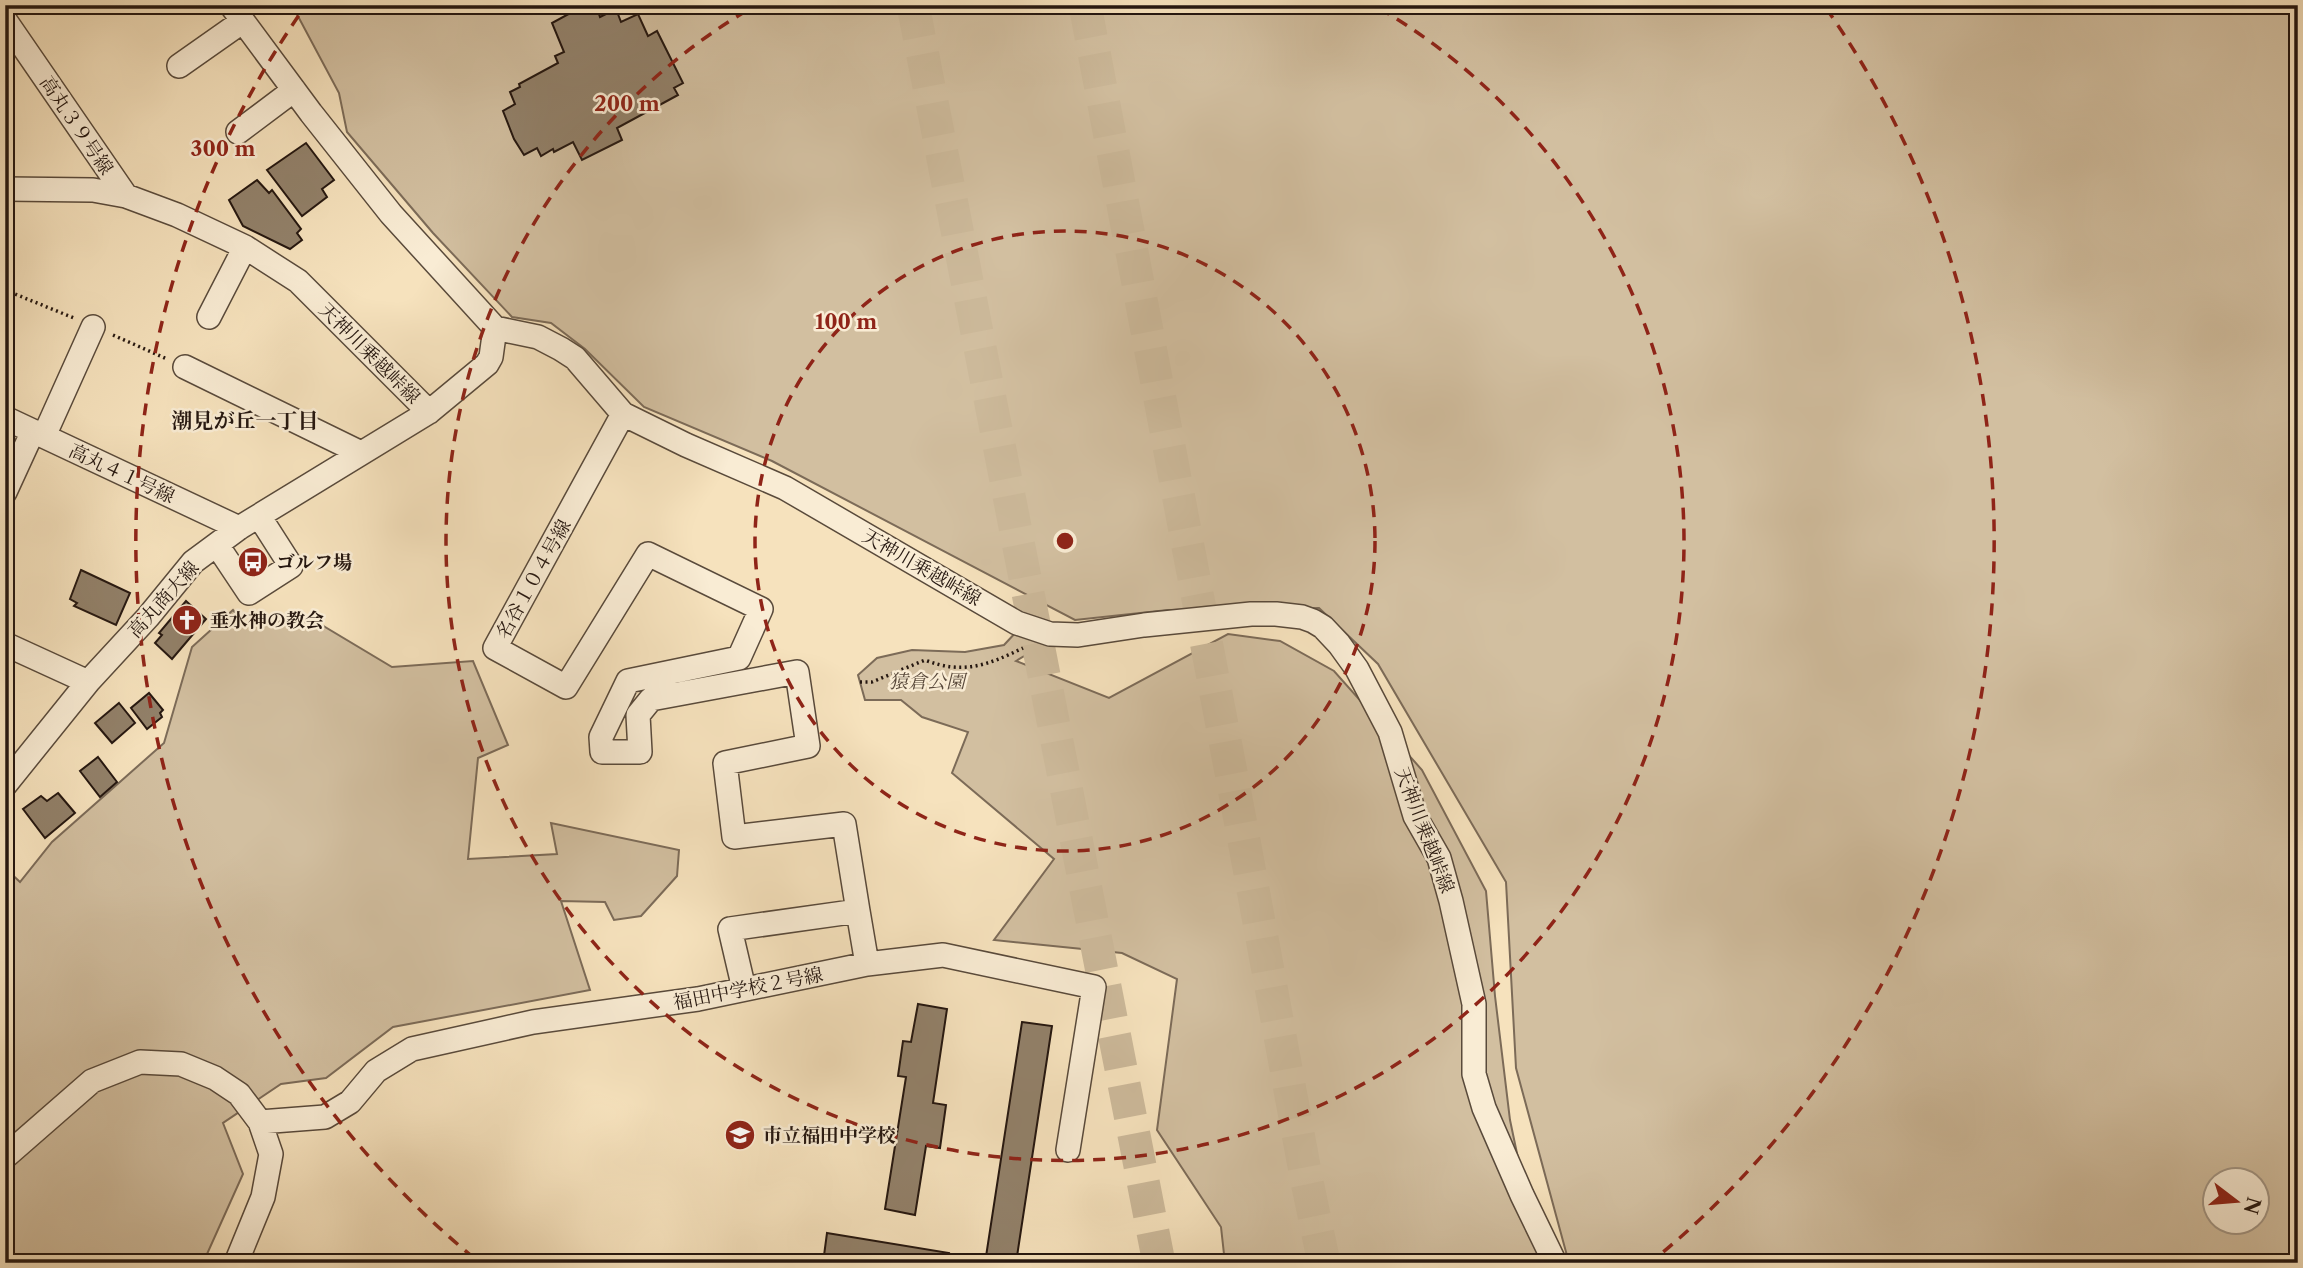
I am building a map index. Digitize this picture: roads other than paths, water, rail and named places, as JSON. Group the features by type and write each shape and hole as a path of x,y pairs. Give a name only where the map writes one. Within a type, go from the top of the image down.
{"street":[{"path":"178,66 237,13 391,214 495,328"},
{"name":"高丸３９号線","path":"5,20 125,196"},
{"path":"238,132 294,90"},
{"name":"天神川乗越峠線","path":"5,189 93,190 125,196 177,215 246,247 298,281 429,412 487,364 491,357 495,328 538,337 575,358 623,414 785,488 1017,623 1050,634 1078,635 1251,614 1302,617 1323,627 1357,668 1390,732 1415,816 1439,858 1474,1004 1474,1074 1483,1108 1555,1263"},
{"path":"209,317 246,247"},
{"path":"5,492 39,433 93,327"},
{"path":"185,367 361,453"},
{"name":"高丸商大線","path":"5,785 88,682 148,617 193,562 239,528 429,412"},
{"name":"名谷１０４号線","path":"623,414 495,648 566,687 648,554 761,609 739,658 628,681 601,737 602,752 640,752 638,715 651,699 797,672 808,746 725,763 734,837 844,824 858,911"},
{"name":"高丸４１号線","path":"5,418 239,528"},
{"path":"217,545 249,593 291,566 259,516"},
{"path":"5,644 88,682"},
{"path":"744,989 730,929 858,911 867,964"},
{"name":"福田中学校２号線","path":"260,1122 324,1117 350,1102 376,1071 412,1049 533,1023 698,999 867,964 943,955 1094,986 1068,1150"},
{"path":"5,1157 92,1081 140,1062 181,1064 215,1078 239,1094 260,1122 271,1154 263,1197 236,1263"}],"tunnel":[{"path":"913,5 1159,1263"},
{"path":"1085,5 1324,1263"}],"place":[{"name":"ゴルフ場","path":"253,562"},
{"name":"垂水神の教会","path":"187,620"},
{"name":"市立福田中学校","path":"740,1135"}],"district":[{"name":"潮見が丘一丁目","path":"245,421"}],"park label":[{"name":"猿倉公園","path":"927,681"}]}
